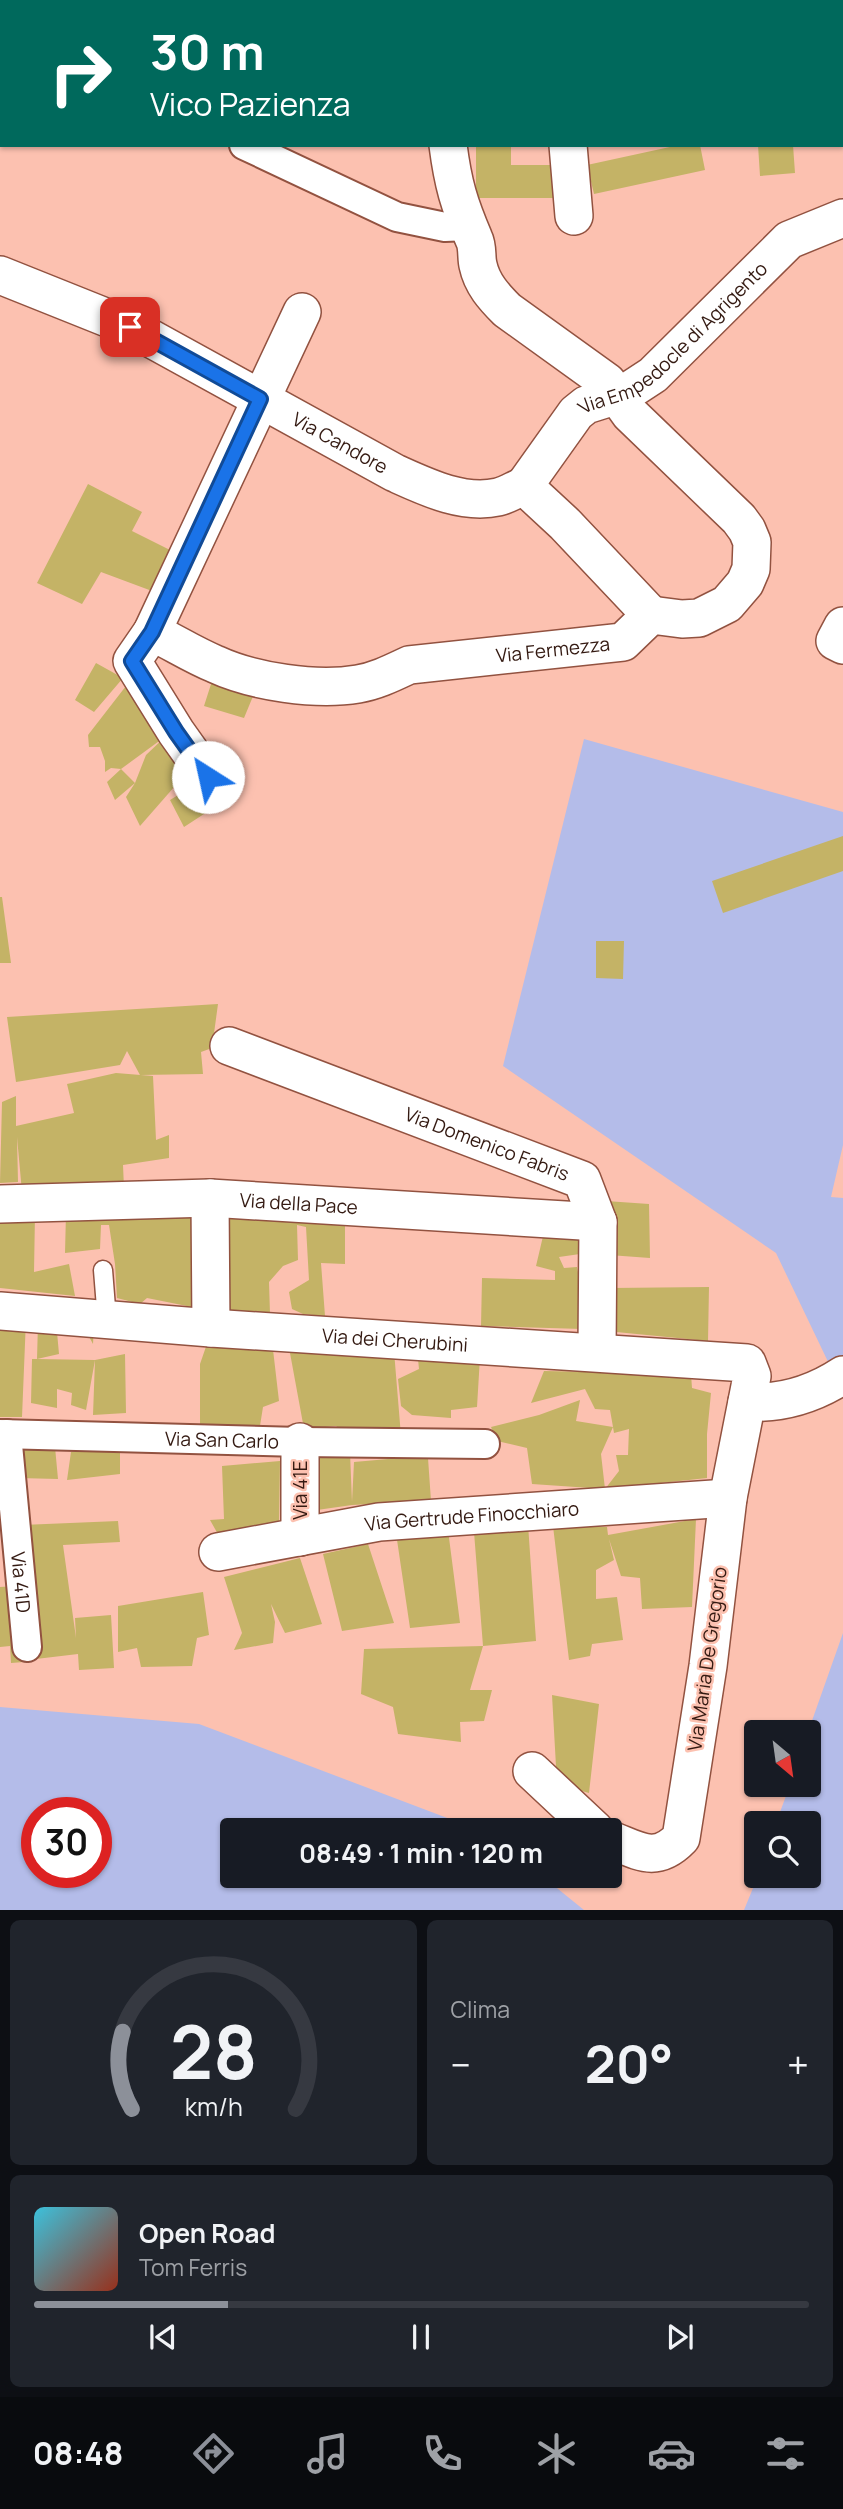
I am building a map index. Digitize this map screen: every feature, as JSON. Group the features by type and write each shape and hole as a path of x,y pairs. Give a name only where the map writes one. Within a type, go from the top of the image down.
{"street":[{"path":"248,147 397,217 445,227 467,226"},
{"path":"449,147 453,182 467,226 475,240 481,274 493,297 607,382 630,414 739,519 752,542 751,569 745,583 727,604 699,618 651,615 565,524 524,486"},
{"path":"568,147 573,216"},
{"name":"Via Empedocle di Agrigento","path":"524,486 576,413 586,405 627,392 653,375 789,240 843,218"},
{"name":"Via Candore","path":"0,275 130,327 395,473 426,487 452,495 475,498 498,497 524,486"},
{"path":"208,777 176,732 132,661 152,632 302,312"},
{"name":"Via Fermezza","path":"152,632 216,665 281,682 325,686 379,679 409,665 623,642 651,615"},
{"name":"Via Domenico Fabris","path":"229,1046 582,1180 598,1222 597,1352"},
{"path":"210,1198 211,1328"},
{"name":"Via della Pace","path":"0,1204 210,1198 598,1222"},
{"name":"Via dei Cherubini","path":"0,1311 211,1328 747,1363 752,1376 747,1402"},
{"path":"747,1402 765,1403 804,1395 827,1386 843,1375"},
{"name":"Via Maria De Gregorio","path":"622,1844 649,1854 671,1848 681,1838 708,1665 728,1498 747,1402"},
{"name":"Via San Carlo","path":"4,1434 485,1444"},
{"name":"Via 41D","path":"4,1434 27,1647"},
{"name":"Via 41E","path":"300,1442 300,1537"},
{"name":"Via Gertrude Finocchiaro","path":"218,1552 379,1522 728,1498"},
{"path":"532,1771 582,1818"}],"lane":[{"path":"103,1270 107,1320"}],"shaded area":[{"path":"584,739 843,812 843,1145 831,1197 843,1198 843,1393 776,1253 503,1066"},
{"path":"843,1633 843,1910 744,1910 753,1888 821,1888 821,1811 780,1811 786,1797 821,1797 821,1720 812,1720"},
{"path":"0,1707 199,1724 447,1818 220,1818 220,1888 557,1888 584,1910 0,1910"}],"building":[{"path":"476,147 511,147 511,165 560,165 560,198 476,198"},
{"path":"670,147 700,147 705,170 594,194 587,165"},
{"path":"758,147 793,147 795,173 760,176"},
{"path":"88,484 142,512 132,531 174,552 152,591 101,572 82,604 37,583"},
{"path":"96,663 123,678 94,712 75,700"},
{"path":"212,681 256,689 244,718 204,706"},
{"path":"126,686 166,736 121,769 111,768 105,772 105,761 100,747 89,747 88,735"},
{"path":"166,736 189,770 140,826 126,797 135,783 146,755"},
{"path":"121,769 135,783 115,800 107,782"},
{"path":"208,777 224,801 184,827 170,800"},
{"path":"843,836 843,871 723,913 712,881"},
{"path":"2,897 11,963 0,963"},
{"path":"596,941 624,941 623,979 596,978"},
{"path":"218,1004 212,1048 201,1052 203,1074 140,1075 127,1051 120,1065 16,1082 7,1017"},
{"path":"116,1073 153,1076 156,1140 169,1135 169,1158 123,1165 124,1188 22,1192 17,1137 18,1182 0,1183 2,1102 16,1096 16,1126 74,1113 67,1084"},
{"path":"606,1201 649,1204 650,1258 609,1255"},
{"path":"200,1206 197,1308 147,1298 140,1304 117,1298 109,1225 101,1225 100,1249 65,1253 66,1213"},
{"path":"225,1210 345,1214 345,1264 321,1263 325,1316 303,1314 292,1309 289,1292 309,1280 306,1227 297,1225 298,1260 283,1266 269,1282 270,1314 227,1318"},
{"path":"35,1214 34,1272 69,1264 75,1296 0,1288 0,1215"},
{"path":"544,1232 581,1234 580,1254 559,1257 564,1268 577,1267 581,1288 582,1329 481,1326 482,1278 555,1280 555,1271 536,1266"},
{"path":"709,1287 708,1341 606,1331 611,1288"},
{"path":"0,1318 26,1319 22,1417 0,1417"},
{"path":"38,1323 94,1325 93,1344 86,1331 57,1332 59,1354 37,1359"},
{"path":"209,1338 272,1341 279,1401 263,1407 259,1432 200,1429 200,1364"},
{"path":"394,1351 401,1436 345,1433 336,1426 304,1429 290,1353"},
{"path":"125,1354 126,1413 93,1415 95,1360"},
{"path":"480,1357 477,1407 451,1410 451,1418 412,1415 401,1406 398,1379 419,1369 418,1359"},
{"path":"32,1359 95,1360 86,1410 71,1405 72,1393 57,1389 57,1408 31,1403"},
{"path":"544,1371 691,1374 692,1388 711,1393 707,1478 605,1489 619,1471 616,1455 628,1455 629,1429 614,1433 610,1410 595,1409 585,1389 531,1403"},
{"path":"580,1400 576,1421 613,1427 601,1454 605,1489 532,1484 527,1448 497,1441 491,1427 539,1415"},
{"path":"55,1447 58,1479 18,1478 15,1448"},
{"path":"120,1449 120,1474 67,1480 71,1452"},
{"path":"350,1452 352,1502 354,1462 428,1458 431,1501 352,1505 310,1511 313,1455"},
{"path":"280,1461 279,1526 219,1536 210,1520 224,1519 222,1466"},
{"path":"696,1519 692,1607 642,1609 640,1578 621,1576 609,1539 614,1560 596,1570 596,1599 617,1597 623,1640 592,1644 590,1656 569,1660 553,1526 607,1527 608,1535"},
{"path":"118,1521 120,1542 63,1545 76,1638 75,1618 111,1615 114,1668 79,1670 78,1654 36,1659 21,1579 22,1525"},
{"path":"528,1524 536,1641 483,1646 474,1532"},
{"path":"448,1530 460,1623 410,1628 396,1533"},
{"path":"368,1544 394,1623 342,1631 323,1554"},
{"path":"300,1558 322,1624 285,1633 271,1604 275,1622 273,1643 234,1650 242,1633 224,1577"},
{"path":"16,1586 24,1662 11,1663 10,1646 0,1647 0,1587"},
{"path":"203,1592 209,1635 197,1638 192,1666 141,1667 137,1648 118,1652 118,1606"},
{"path":"483,1646 470,1690 492,1690 484,1721 460,1722 461,1742 398,1734 393,1707 361,1694 364,1649"},
{"path":"552,1695 599,1704 589,1793 557,1784"}],"route":[{"path":"130,327 260,399 152,632 132,661 176,732 208,777"}]}
